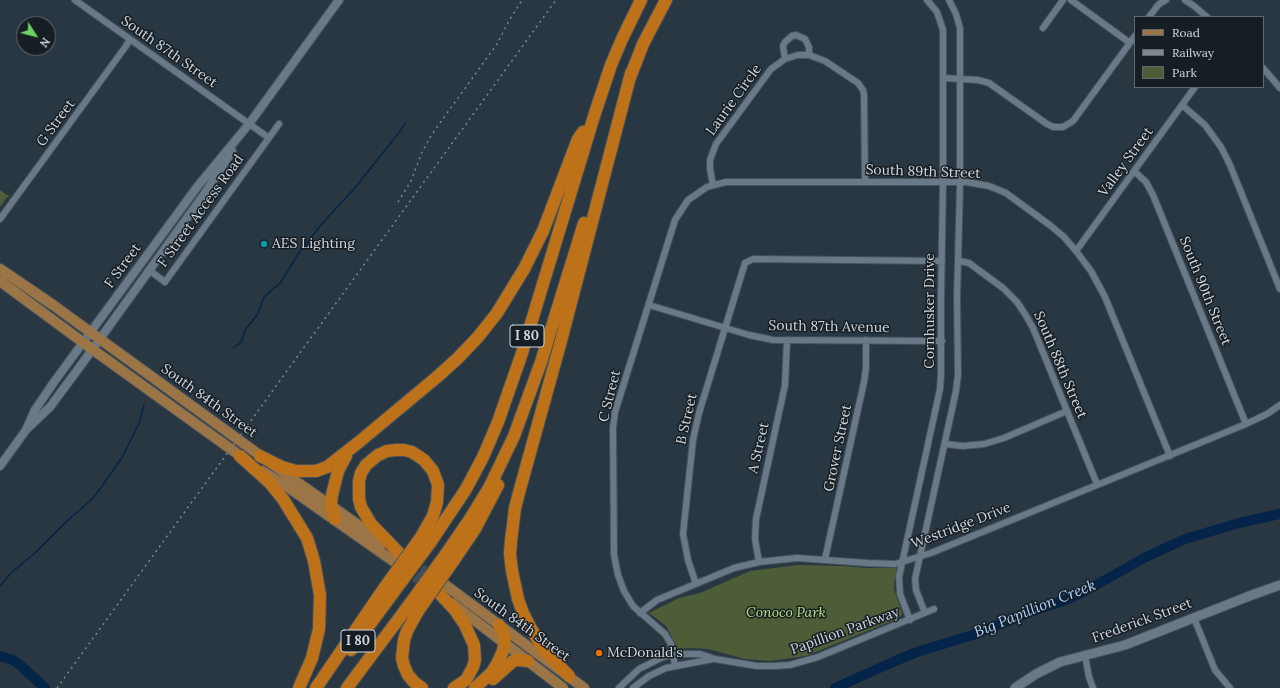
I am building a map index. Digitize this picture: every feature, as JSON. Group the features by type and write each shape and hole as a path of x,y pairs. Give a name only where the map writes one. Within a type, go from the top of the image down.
{"highway":[{"name":"I 80","path":"322,688 425,540 453,509 472,478 488,445 501,416 522,353 611,64 641,0"},
{"name":"I 80","path":"347,688 414,608 450,557 495,476 514,436 546,348 613,126 631,73 653,24 666,0"},
{"path":"569,676 545,652 523,613 516,593 512,571 510,554 511,541 515,508 561,341 631,73"},
{"path":"260,456 290,470 302,472 316,472 333,464 452,364 478,337 500,309 516,285 533,253 553,207 578,139 594,116"},
{"path":"335,520 331,505 338,471 346,456 359,442"},
{"path":"399,557 371,524 361,507 359,499 359,481 361,473 366,465 378,454 387,451 404,450 424,460 433,471 438,486 437,502 425,540"},
{"path":"240,456 269,482 283,499 304,533 314,561 320,595 319,629 312,658 299,688"},
{"path":"316,688 389,590"},
{"path":"440,590 463,622 474,645 475,660 473,667 466,680 454,688"},
{"path":"414,608 406,631 402,658 408,675 422,688"},
{"path":"475,688 486,678 497,664 505,635 499,625"},
{"path":"480,688 513,661 528,661"}],"main road":[{"name":"South 84th Street","path":"0,269 260,456 331,505 399,557"},
{"name":"South 84th Street","path":"0,280 92,349 240,456 335,520 399,557"},
{"name":"Frederick Street","path":"1015,688 1047,668 1066,661 1125,645 1280,585"},
{"name":"South 84th Street","path":"440,590 499,625 584,688"},
{"name":"South 84th Street","path":"440,590 504,643 563,688"}],"street":[{"name":"South 87th Street","path":"75,0 249,124"},
{"name":"F Street","path":"0,466 26,430 50,407 205,193 249,124 339,0"},
{"name":"Cornhusker Drive","path":"910,620 901,598 899,577 940,389 942,341 941,298 944,78 942,24 937,12 927,0"},
{"name":"Cornhusker Drive","path":"925,613 915,587 920,556 945,444 958,375 957,298 959,261 960,28 956,14 949,0"},
{"path":"1043,28 1063,0"},
{"path":"1071,0 1130,43"},
{"path":"1150,16 1159,4 1166,0"},
{"path":"1187,1 1206,16"},
{"path":"785,59 783,46 792,36 796,35 805,39 810,47 809,55"},
{"path":"944,78 978,80 989,83 1047,124 1053,127 1063,127 1072,121 1134,37"},
{"name":"G Street","path":"0,219 130,40"},
{"name":"Laurie Circle","path":"712,185 710,160 716,144 768,72 779,62 798,55 809,55 820,58 858,83 863,90 865,182"},
{"path":"1264,69 1280,88"},
{"name":"Valley Street","path":"1076,251 1194,88"},
{"path":"1182,105 1205,124 1221,147 1230,165 1280,289"},
{"name":"F Street","path":"26,430 35,410 83,342 197,187 249,124"},
{"path":"249,124 269,138"},
{"name":"F Street Access Road","path":"149,270 165,282 279,124"},
{"name":"South 90th Street","path":"1134,171 1146,182 1153,195 1246,424"},
{"name":"South 89th Street","path":"712,185 726,182 959,182 983,185 1006,193 1051,226 1076,251 1091,271 1105,297 1170,456"},
{"name":"C Street","path":"675,666 674,654 665,634 634,606 624,591 614,561 613,428 615,412 678,214 692,196 707,186 712,185"},
{"name":"B Street","path":"696,584 685,548 683,534 696,424 745,263 753,259 942,261"},
{"name":"South 88th Street","path":"959,261 969,263 1004,288 1017,302 1032,328 1097,484"},
{"name":"South 87th Avenue","path":"649,305 761,338 787,340 942,341"},
{"name":"A Street","path":"758,562 755,539 756,519 786,385 787,340"},
{"name":"Grover Street","path":"825,559 864,382 866,368 866,340"},
{"name":"Westridge Drive","path":"640,613 657,600 734,568 758,562 797,558 895,564 931,553 1246,424 1267,414 1280,405"},
{"path":"945,444 963,446 984,444 1004,438 1067,411"},
{"name":"Papillion Parkway","path":"619,688 639,670 661,658 674,654 700,654 715,659 757,666 790,664 818,657 934,609"},
{"path":"1194,618 1215,670 1230,688"},
{"path":"1085,656 1089,678 1093,688"},
{"name":"Papillion Parkway","path":"633,688 640,682 658,672 675,666 715,659"}],"green space":[{"path":"0,190 10,197 7,197 0,207"},
{"name":"Conoco Park","path":"798,565 897,568 894,589 902,613 901,616 806,656 770,661 745,659 708,649 678,649 666,626 649,613 679,598 700,593 750,571"}],"waterway":[{"path":"233,348 242,340 245,330 257,315 264,297 281,282 302,248 354,189 405,123"},
{"path":"0,586 11,573 35,553 66,522 91,500 100,489 123,456 139,423 144,405"},
{"name":"Big Papillion Creek","path":"835,688 917,652 976,634 1030,612 1066,600 1082,593 1144,558 1185,539 1239,523 1280,514"},
{"name":"Big Papillion Creek","path":"0,656 13,660 45,688"}],"tunnel":[{"path":"409,560 437,580"},
{"path":"403,568 430,587"}],"railway":[{"path":"398,202 411,181 422,152 432,134 497,44 522,0"},
{"path":"57,688 556,0"}],"place":[{"name":"AES Lighting","path":"264,244"},
{"name":"McDonald's","path":"599,653"}]}
